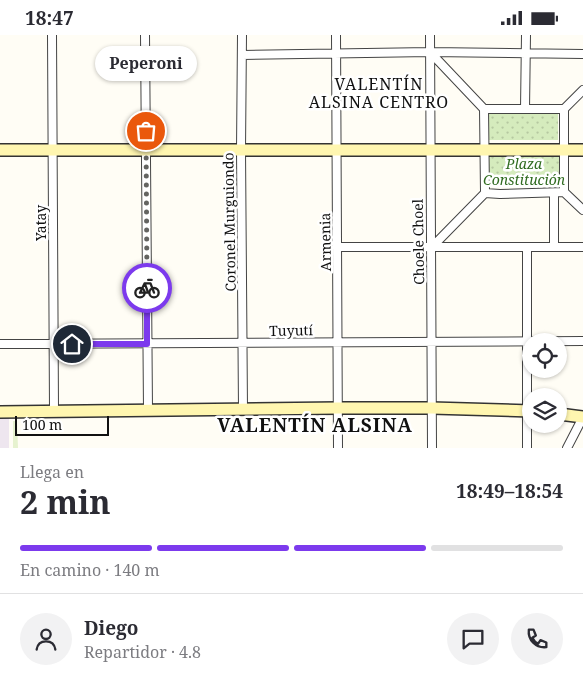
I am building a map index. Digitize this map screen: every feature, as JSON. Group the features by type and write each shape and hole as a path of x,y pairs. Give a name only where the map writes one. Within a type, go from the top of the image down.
{"street":[{"name":"Yatay","path":"52,35 54,410"},
{"path":"145,35 148,409"},
{"name":"Coronel Murguiondo","path":"242,35 243,409"},
{"name":"Armenia","path":"336,35 338,448"},
{"name":"Choele Choel","path":"430,35 432,448"},
{"path":"525,109 526,35"},
{"path":"242,55 430,52 583,54"},
{"path":"430,52 484,109 485,193"},
{"path":"484,109 564,109 583,91"},
{"path":"564,109 564,192 583,210"},
{"path":"0,150 583,150"},
{"path":"430,248 485,193 554,194 564,192"},
{"path":"554,194 554,247"},
{"path":"337,247 583,247"},
{"path":"527,248 528,333"},
{"name":"Tuyutí","path":"0,344 522,341"},
{"name":"Tuyutí","path":"567,341 583,341"},
{"path":"0,412 338,408 522,411"},
{"path":"567,415 583,417 567,448"},
{"path":"527,448 528,433"}],"shaded area":[{"path":"0,417 9,417 9,448 0,448"}],"green space":[{"name":"Plaza Constitución","path":"488,113 558,113 558,140 488,140"},
{"name":"Plaza Constitución","path":"488,157 560,157 560,185 489,186"},
{"path":"13,421 17,421 18,448 13,448"}],"way so far":[{"path":"146,131 147,288"}],"place":[{"name":"Peperoni","path":"146,131"}],"district":[{"name":"VALENTÍN ALSINA CENTRO","path":"379,93"},
{"name":"VALENTÍN ALSINA","path":"315,425"}],"route":[{"path":"72,344 147,344 147,288"}]}
